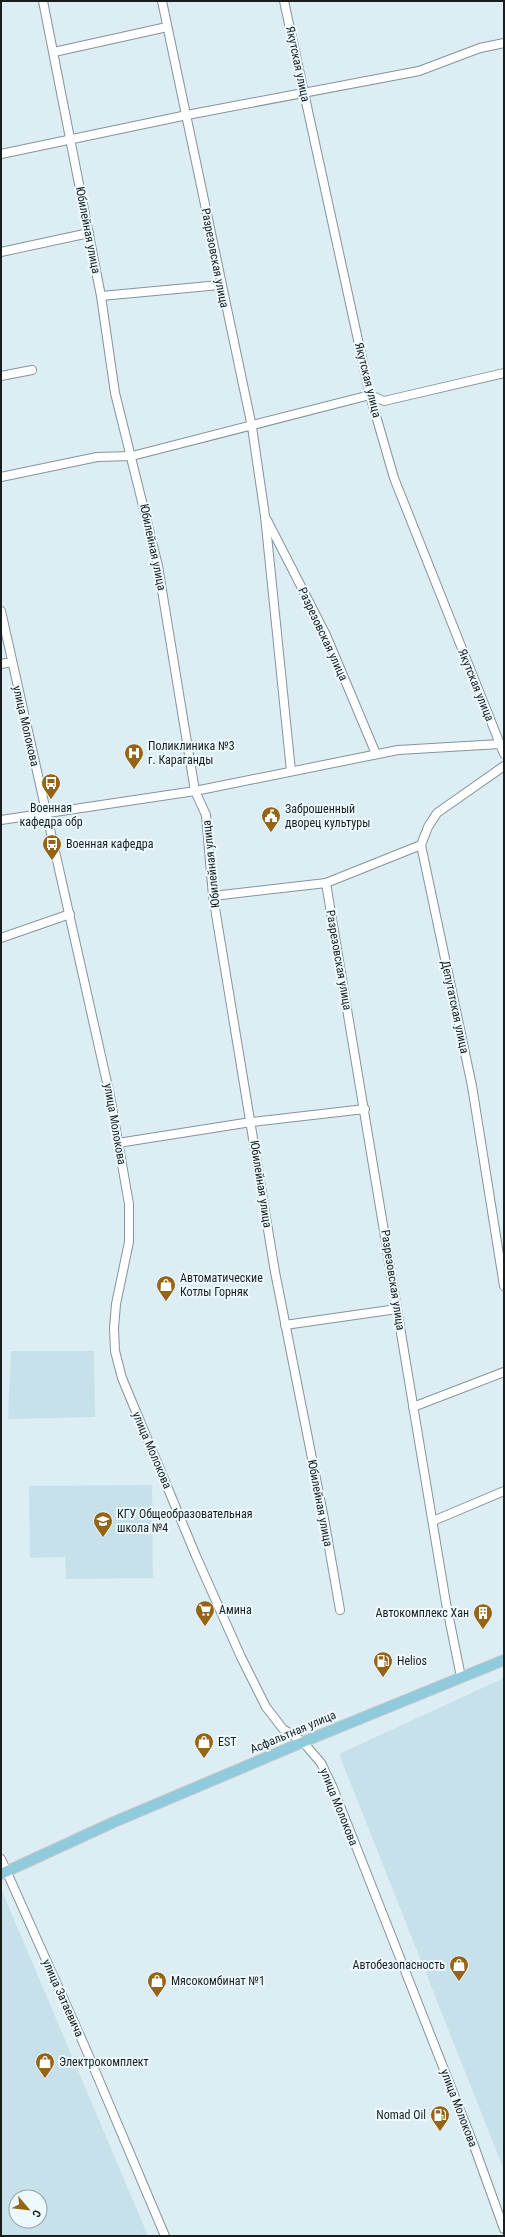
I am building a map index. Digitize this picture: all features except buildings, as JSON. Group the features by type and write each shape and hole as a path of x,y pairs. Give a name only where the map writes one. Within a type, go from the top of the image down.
{"main road":[{"name":"Асфальтная улица","path":"4,1873 114,1822 303,1742 504,1660"}],"street":[{"name":"Юбилейная улица","path":"43,1 101,296 115,393 132,456 158,566 195,791 206,815 213,896 251,1122 274,1272 325,1524 340,1610"},
{"name":"Разрезовская улица","path":"162,1 187,115 220,285 252,426 265,516 291,771"},
{"name":"Якутская улица","path":"284,1 370,395 394,478 504,754"},
{"path":"54,52 168,27"},
{"path":"1,154 71,141 187,115 419,70 480,48 504,44"},
{"path":"1,252 89,233"},
{"path":"101,296 220,285"},
{"path":"1,376 32,370"},
{"path":"1,477 97,457 132,456 370,395 384,401 504,373"},
{"name":"Разрезовская улица","path":"265,516 326,636 376,754"},
{"name":"улица Молокова","path":"1,611 110,1096 129,1204 129,1242 116,1304 114,1328 115,1351 122,1378 241,1657 266,1707 283,1729 303,1742 321,1763 333,1788 465,2122 504,2229"},
{"path":"1,664 12,662"},
{"path":"1,820 195,791 398,750 500,744"},
{"path":"213,896 326,883 421,845 428,827 437,813 504,766"},
{"name":"Депутатская улица","path":"421,845 472,1086 504,1286"},
{"name":"Разрезовская улица","path":"326,883 365,1108 446,1603 461,1677"},
{"path":"1,938 70,914"},
{"path":"118,1143 251,1122 365,1108"},
{"path":"285,1325 397,1309"},
{"path":"413,1407 504,1372"},
{"path":"433,1521 504,1490"},
{"name":"улица Затаевича","path":"1,1860 4,1873 86,2047 162,2228 164,2236"}],"shaded area":[{"path":"11,1351 94,1351 95,1417 8,1419"},
{"path":"152,1485 153,1578 66,1579 65,1557 30,1558 29,1486"},
{"path":"504,1678 504,2170 339,1754"},
{"path":"2,1891 148,2236 1,2236"}],"place":[{"name":"Поликлиника №3 г. Караганды","path":"134,770"},
{"name":"Военная кафедра обр","path":"51,800"},
{"name":"Заброшенный дворец культуры","path":"271,833"},
{"name":"Военная кафедра","path":"52,861"},
{"name":"Автоматические Котлы Горняк","path":"166,1302"},
{"name":"КГУ Общеобразовательная школа №4","path":"103,1538"},
{"name":"Амина","path":"205,1627"},
{"name":"Автокомплекс Хан","path":"483,1630"},
{"name":"Helios","path":"383,1678"},
{"name":"EST","path":"204,1759"},
{"name":"Автобезопасность","path":"459,1982"},
{"name":"Мясокомбинат №1","path":"157,1998"},
{"name":"Электрокомплект","path":"45,2079"},
{"name":"Nomad Oil","path":"440,2132"}]}
